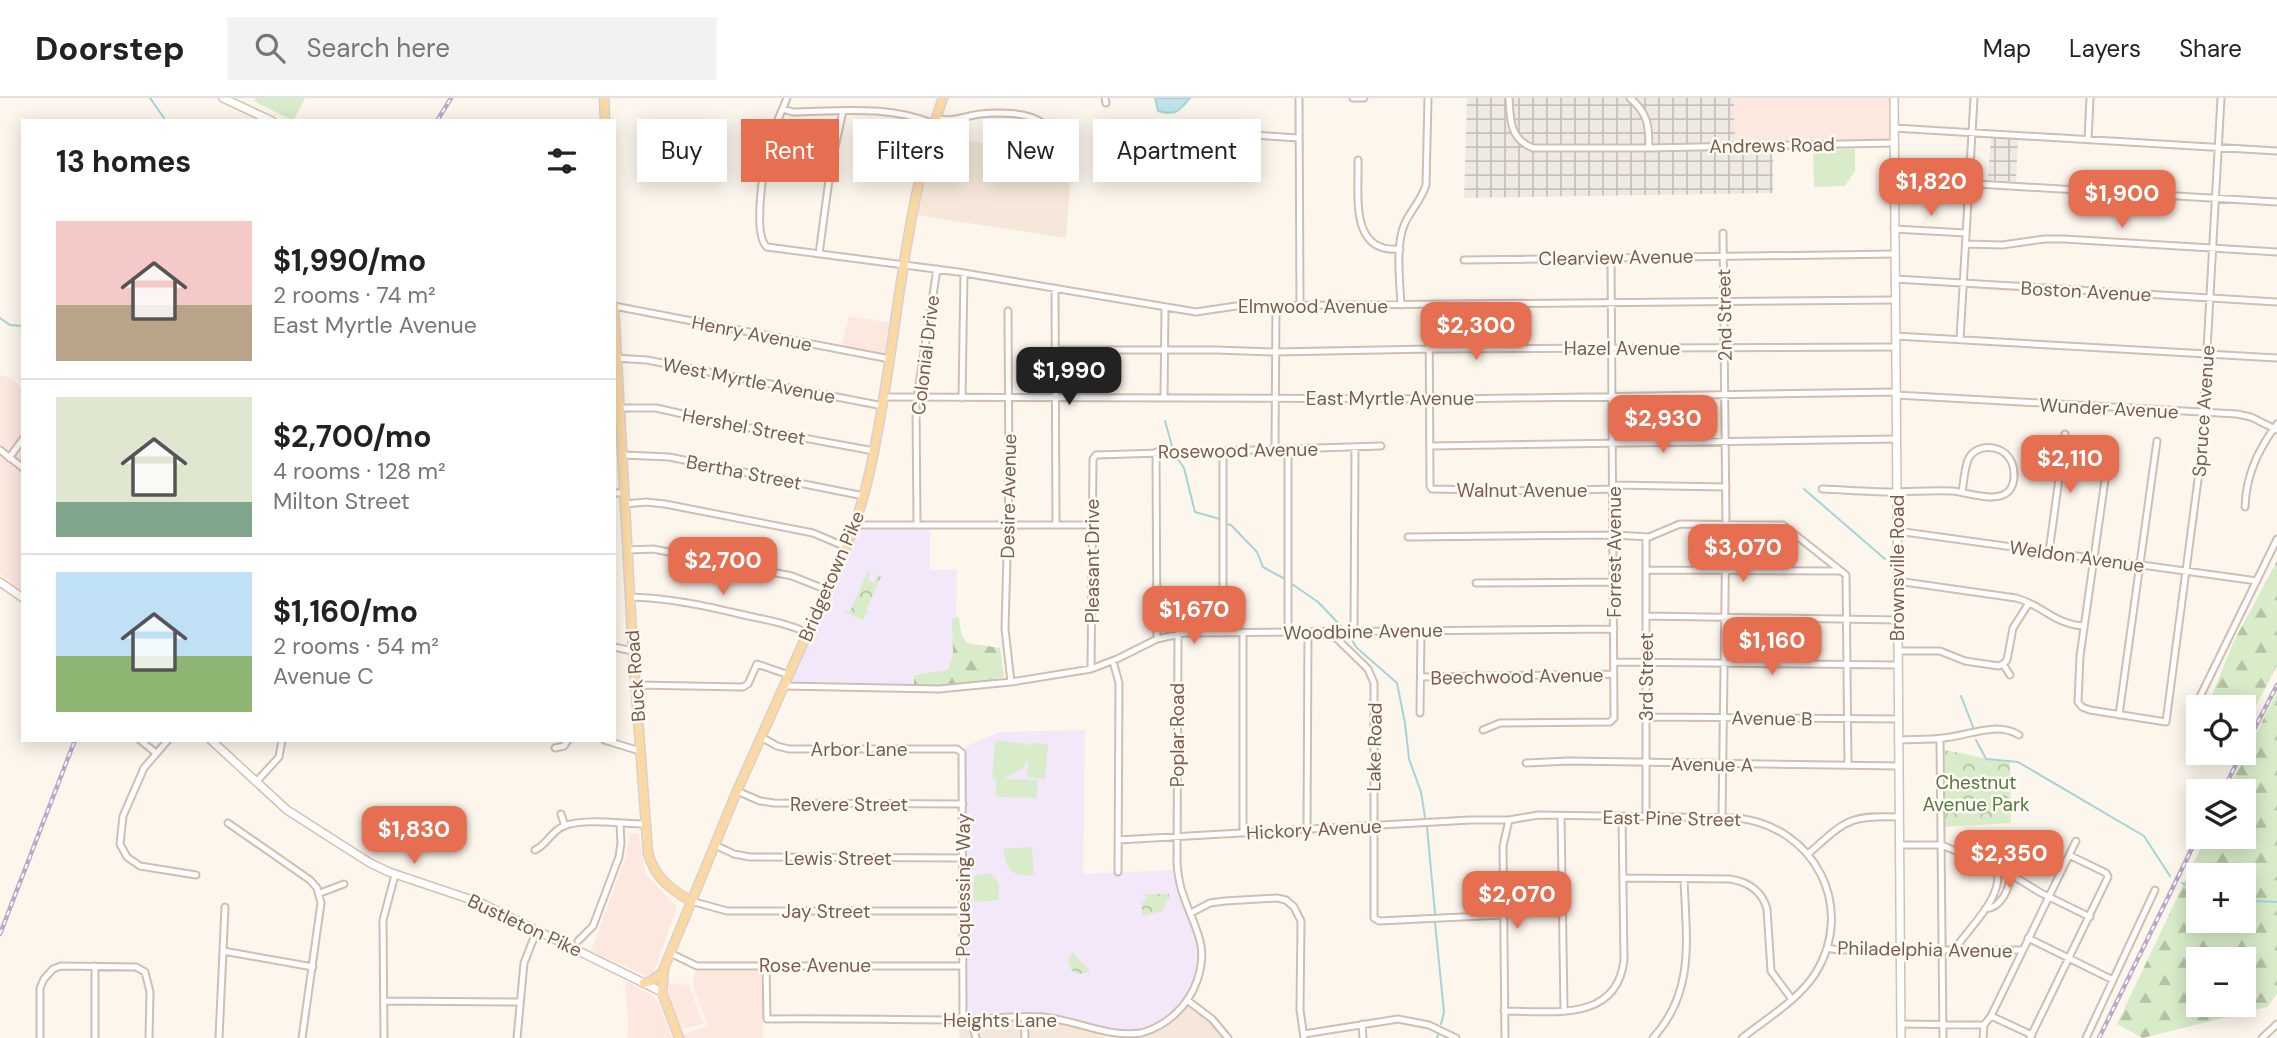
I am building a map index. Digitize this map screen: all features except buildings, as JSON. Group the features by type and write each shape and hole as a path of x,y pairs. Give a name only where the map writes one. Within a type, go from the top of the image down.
{"main road":[{"path":"604,98 605,119"},
{"name":"Bridgetown Pike","path":"936,119 943,98"},
{"name":"Bridgetown Pike","path":"663,992 663,972 691,901 855,525 874,451 919,182"},
{"name":"Buck Road","path":"616,359 633,651 649,853 654,869 669,887 691,901"},
{"path":"644,983 663,972"},
{"path":"663,992 679,1038"}],"street":[{"path":"223,98 268,119"},
{"path":"787,98 783,109 793,112 898,112 927,119"},
{"path":"1299,98 1300,305"},
{"path":"1353,98 1364,98"},
{"path":"1401,305 1400,249 1404,225 1426,185 1428,98"},
{"name":"Andrews Road","path":"1509,98 1513,131 1520,140 1534,148 1894,143"},
{"path":"1630,98 1647,117 1649,148"},
{"name":"Brownsville Road","path":"1894,98 1901,1038"},
{"path":"1960,339 1974,98"},
{"path":"2088,140 2090,98"},
{"name":"Spruce Avenue","path":"2119,715 2166,722 2200,469 2221,98"},
{"name":"Elmwood Avenue","path":"783,109 769,142 763,176 760,216 761,240 764,245 964,273 1196,312 1236,306 1276,305 1895,300"},
{"path":"819,254 831,165 842,111"},
{"path":"958,119 987,114 1028,115 1035,119"},
{"path":"1894,128 2277,152"},
{"path":"1261,137 1299,138"},
{"path":"1358,160 1359,204 1364,233 1370,242 1379,248 1400,249"},
{"path":"1894,179 2277,202"},
{"path":"1894,229 1966,233"},
{"name":"2nd Street","path":"1722,818 1726,617 1723,233"},
{"path":"1966,244 2002,246 2045,239 2064,239 2277,252"},
{"name":"Clearview Avenue","path":"1464,260 1895,254"},
{"name":"Forrest Avenue","path":"1483,730 1500,723 1613,720 1611,257"},
{"name":"Colonial Drive","path":"917,525 918,398 937,269"},
{"path":"962,398 964,273"},
{"name":"Boston Avenue","path":"1895,279 2277,302"},
{"path":"1055,288 1056,525"},
{"path":"1275,449 1276,305"},
{"path":"1429,305 1430,446 1896,439"},
{"name":"Henry Avenue","path":"616,306 890,359"},
{"path":"1164,398 1165,307"},
{"name":"Desire Avenue","path":"1008,311 1005,629 1011,682"},
{"path":"1895,336 2277,358"},
{"name":"Hazel Avenue","path":"1056,350 1275,352 1895,347"},
{"name":"West Myrtle Avenue","path":"616,359 647,360 883,401"},
{"name":"East Myrtle Avenue","path":"883,401 918,398 1896,394"},
{"name":"Wunder Avenue","path":"1896,394 2246,415 2276,428"},
{"name":"Hershel Street","path":"617,408 656,408 874,451"},
{"path":"2245,507 2249,473 2259,452 2276,428"},
{"path":"2049,552 2066,433"},
{"path":"2110,445 2078,668 2078,700 2080,705 2090,710 2119,715 2157,441"},
{"path":"9,457 21,442"},
{"name":"Rosewood Avenue","path":"1096,455 1381,446"},
{"name":"Walnut Avenue","path":"1430,446 1432,489 1535,491 1613,487 1726,487"},
{"path":"1354,632 1355,447"},
{"path":"1288,449 1288,632"},
{"path":"1822,489 1962,492 1994,497 2006,493 2014,480 2014,464 2010,457 2000,450 1985,449 1973,453 1967,463 1962,492"},
{"path":"0,450 21,466"},
{"path":"1223,451 1223,633"},
{"path":"1156,452 1157,639"},
{"name":"Bertha Street","path":"623,455 669,457 864,496"},
{"name":"Pleasant Drive","path":"1091,669 1093,459 1096,455"},
{"path":"616,493 625,493"},
{"path":"625,504 659,503 813,533 846,547"},
{"path":"1408,537 1646,537 1680,524 1785,525 1842,571 1846,578 1848,765"},
{"path":"855,525 1092,525"},
{"name":"Weldon Avenue","path":"1897,531 2257,581"},
{"name":"3rd Street","path":"1646,537 1646,817"},
{"path":"2201,695 2277,539"},
{"path":"628,550 653,549 792,576 827,590"},
{"path":"1646,570 1842,571"},
{"path":"1897,581 2016,598 2060,621 2084,626"},
{"path":"0,582 21,597"},
{"path":"1476,583 1614,582"},
{"path":"630,597 681,601 781,622 808,633"},
{"path":"1898,651 1940,651 1965,661 1998,666 2007,660 2013,628 2029,603"},
{"path":"1646,616 1897,620"},
{"name":"Woodbine Avenue","path":"784,686 939,690 1011,682 1091,669 1157,639 1178,634 1614,629"},
{"path":"1420,713 1421,631"},
{"path":"1243,632 1243,833"},
{"path":"1307,830 1308,632"},
{"name":"Lake Road","path":"1330,632 1368,669 1373,679 1373,916 1376,920 1503,915"},
{"name":"Poplar Road","path":"1177,837 1178,634"},
{"path":"616,647 633,651"},
{"path":"1113,661 1119,683 1118,872"},
{"name":"Beechwood Avenue","path":"1614,662 1898,665"},
{"path":"636,685 743,687 748,684 757,664 789,676"},
{"path":"2003,664 2010,675"},
{"name":"Beechwood Avenue","path":"1421,677 1614,674"},
{"name":"Avenue B","path":"1646,717 1898,719"},
{"path":"1898,740 1941,739 2000,728 2019,735"},
{"name":"Arbor Lane","path":"761,737 789,749 960,751"},
{"path":"1941,739 1943,1038"},
{"path":"142,742 156,753"},
{"path":"166,742 144,768 123,816 120,844 127,857 139,866 196,874"},
{"name":"Bustleton Pike","path":"213,742 300,818 370,863 395,875 460,894 663,992"},
{"path":"257,781 279,757 282,742"},
{"path":"555,748 562,748 566,742"},
{"path":"611,742 640,751"},
{"name":"Poquessing Way","path":"960,751 963,758 962,966 965,1020"},
{"name":"Avenue A","path":"1526,763 1569,761 1899,766"},
{"name":"Revere Street","path":"737,791 760,801 774,803 963,804"},
{"path":"561,814 565,826"},
{"name":"East Pine Street","path":"1509,820 1531,816 1747,819 1769,825 1792,838 1808,854 1821,874 1830,898 1832,923 1827,948 1811,979 1742,1038"},
{"path":"1561,816 1564,1010"},
{"path":"1808,854 1851,820 1868,816 1899,817"},
{"path":"1504,1011 1583,1009 1594,1006 1607,997 1618,983 1624,960 1622,817"},
{"path":"1505,1038 1503,846 1509,820"},
{"name":"Hickory Avenue","path":"1118,840 1509,820"},
{"path":"228,823 310,880 320,893 321,903 302,1038"},
{"path":"535,850 565,826 596,823 646,824"},
{"path":"578,941 593,926 619,857 620,824"},
{"name":"Heights Lane","path":"766,965 768,1019 965,1020 1024,1017 1065,1020 1113,1035 1143,1032 1169,1019 1187,1000 1200,973 1200,937 1180,886 1177,837"},
{"path":"1983,1038 1984,1025 1991,1016 2076,841"},
{"name":"Lewis Street","path":"715,845 750,857 963,858"},
{"path":"1899,845 1942,845 2010,874 2049,897 2090,916"},
{"path":"1991,1016 2031,1037 2070,958 2108,877 2106,873 2069,855"},
{"path":"1954,950 1961,938 1973,928 1996,888 1996,868"},
{"path":"1985,909 2000,902 2010,874"},
{"path":"384,1038 383,920 395,875"},
{"path":"1623,878 1737,880 1758,891 1767,909 1771,971 1791,998"},
{"path":"1653,1038 1672,1014 1684,983 1684,878"},
{"path":"320,893 344,884"},
{"path":"2085,1038 2155,890"},
{"path":"1191,913 1210,903 1225,901 1277,898 1286,900 1294,907 1301,921 1300,1010 1304,1036 1392,1019 1410,1019 1456,1038"},
{"name":"Jay Street","path":"691,901 727,911 963,911"},
{"path":"219,1038 225,907"},
{"path":"517,1038 524,963 537,930"},
{"name":"Philadelphia Avenue","path":"2028,939 2113,980"},
{"name":"Philadelphia Avenue","path":"1827,948 2023,950"},
{"path":"223,951 313,967"},
{"name":"Rose Avenue","path":"670,953 696,966 962,966"},
{"path":"40,1038 40,994 47,975 53,969 61,967 95,966 136,967 145,972 149,992 149,1038"},
{"path":"95,966 95,1038"},
{"path":"1187,1000 1212,1019 1228,1038"},
{"path":"384,1001 520,1002"},
{"path":"1024,1017 1025,1038"},
{"path":"965,1020 973,1027 975,1038"},
{"path":"1362,1024 1363,1038"},
{"path":"1901,1024 1984,1025"},
{"path":"2262,1038 2277,1024"},
{"path":"1087,1038 1091,1029"}],"shaded area":[{"path":"1467,98 1734,98 1735,150 1773,150 1773,193 1464,198"},
{"path":"1734,98 1889,98 1889,140 1734,142"},
{"path":"1991,137 2018,138 2016,182 1988,180"},
{"path":"969,141 983,143 983,182 1070,182 1066,238 916,215 923,182 969,182"},
{"path":"849,316 891,323 886,356 841,348"},
{"path":"0,375 11,378 21,387 21,590 0,574"},
{"path":"857,529 930,529 930,570 957,569 955,675 914,674 913,687 787,684"},
{"path":"1085,730 1083,874 1174,870 1181,903 1196,939 1197,960 1193,982 1175,1009 1157,1022 1137,1029 1109,1030 1050,1014 964,1016 965,747 999,732"},
{"path":"638,833 646,874 676,906 653,974 649,977 591,951 626,857 630,834"},
{"path":"695,971 762,971 763,1038 685,1038 684,1034 708,1026 693,987"},
{"path":"625,981 653,996 660,1005 672,1038 627,1038"},
{"path":"668,983 689,985 703,1024 682,1029 670,997"},
{"path":"1187,1006 1213,1024 1224,1038 1131,1038 1164,1026"},
{"path":"1046,1020 1108,1038 960,1038 958,1023"}],"green space":[{"path":"256,98 305,98 294,119 254,101"},
{"path":"1855,149 1855,171 1845,186 1814,187 1813,150"},
{"path":"2277,561 2277,666 2256,705 2256,695 2212,695 2233,643"},
{"path":"868,571 871,572 868,580 874,583 878,575 881,576 866,610 871,613 866,613 863,620 845,610 850,611"},
{"path":"959,617 961,633 967,643 1000,648 1004,677 956,686 914,686 914,675 948,670 953,653 952,619"},
{"path":"2277,692 2277,994 2267,1007 2256,1010 2256,947 2186,947 2186,1017 2227,1017 2143,1038 2117,1024 2186,879 2186,933 2256,933 2256,863 2194,863 2200,849 2256,849 2256,779 2233,779 2240,765 2256,765 2256,734"},
{"path":"998,740 1030,745 1048,744 1045,779 1027,777 1028,760 1023,768 1004,779 1037,780 1037,798 996,797 996,780 992,778 995,742"},
{"name":"Chestnut Avenue Park","path":"1943,750 2010,762 2011,823 1943,827"},
{"path":"1032,848 1034,874 1022,876 1008,867 1004,849"},
{"path":"988,873 999,884 998,900 976,902 973,899 974,876"},
{"path":"1145,894 1169,894 1169,898 1162,911 1143,916 1141,902 1146,901"},
{"path":"1072,952 1090,971 1088,973 1078,974 1071,970 1068,961"}],"water":[{"path":"1155,98 1190,98 1180,109 1169,113 1158,111"}],"waterway":[{"path":"150,98 165,119"},
{"path":"0,318 10,325 21,326"},
{"path":"1165,421 1172,446"},
{"path":"1175,455 1184,468 1195,512 1220,519"},
{"path":"1804,489 1885,559"},
{"path":"1226,524 1231,525 1257,552 1263,567 1285,579"},
{"path":"1292,584 1318,602 1342,627"},
{"path":"1348,634 1357,648 1397,683 1409,759 1421,792 1425,817"},
{"path":"1961,696 1973,727"},
{"path":"1976,740 1986,759 2018,762 2144,836 2170,876"},
{"path":"1427,827 1435,913"},
{"path":"2182,883 2186,885"},
{"path":"2256,902 2277,902"},
{"path":"1435,923 1444,1012 1441,1024"}],"railway":[{"path":"438,119 451,98"},
{"path":"2256,726 2277,685"},
{"path":"0,934 74,742"},
{"path":"2229,779 2236,765"},
{"path":"2099,1038 2192,849"}]}
